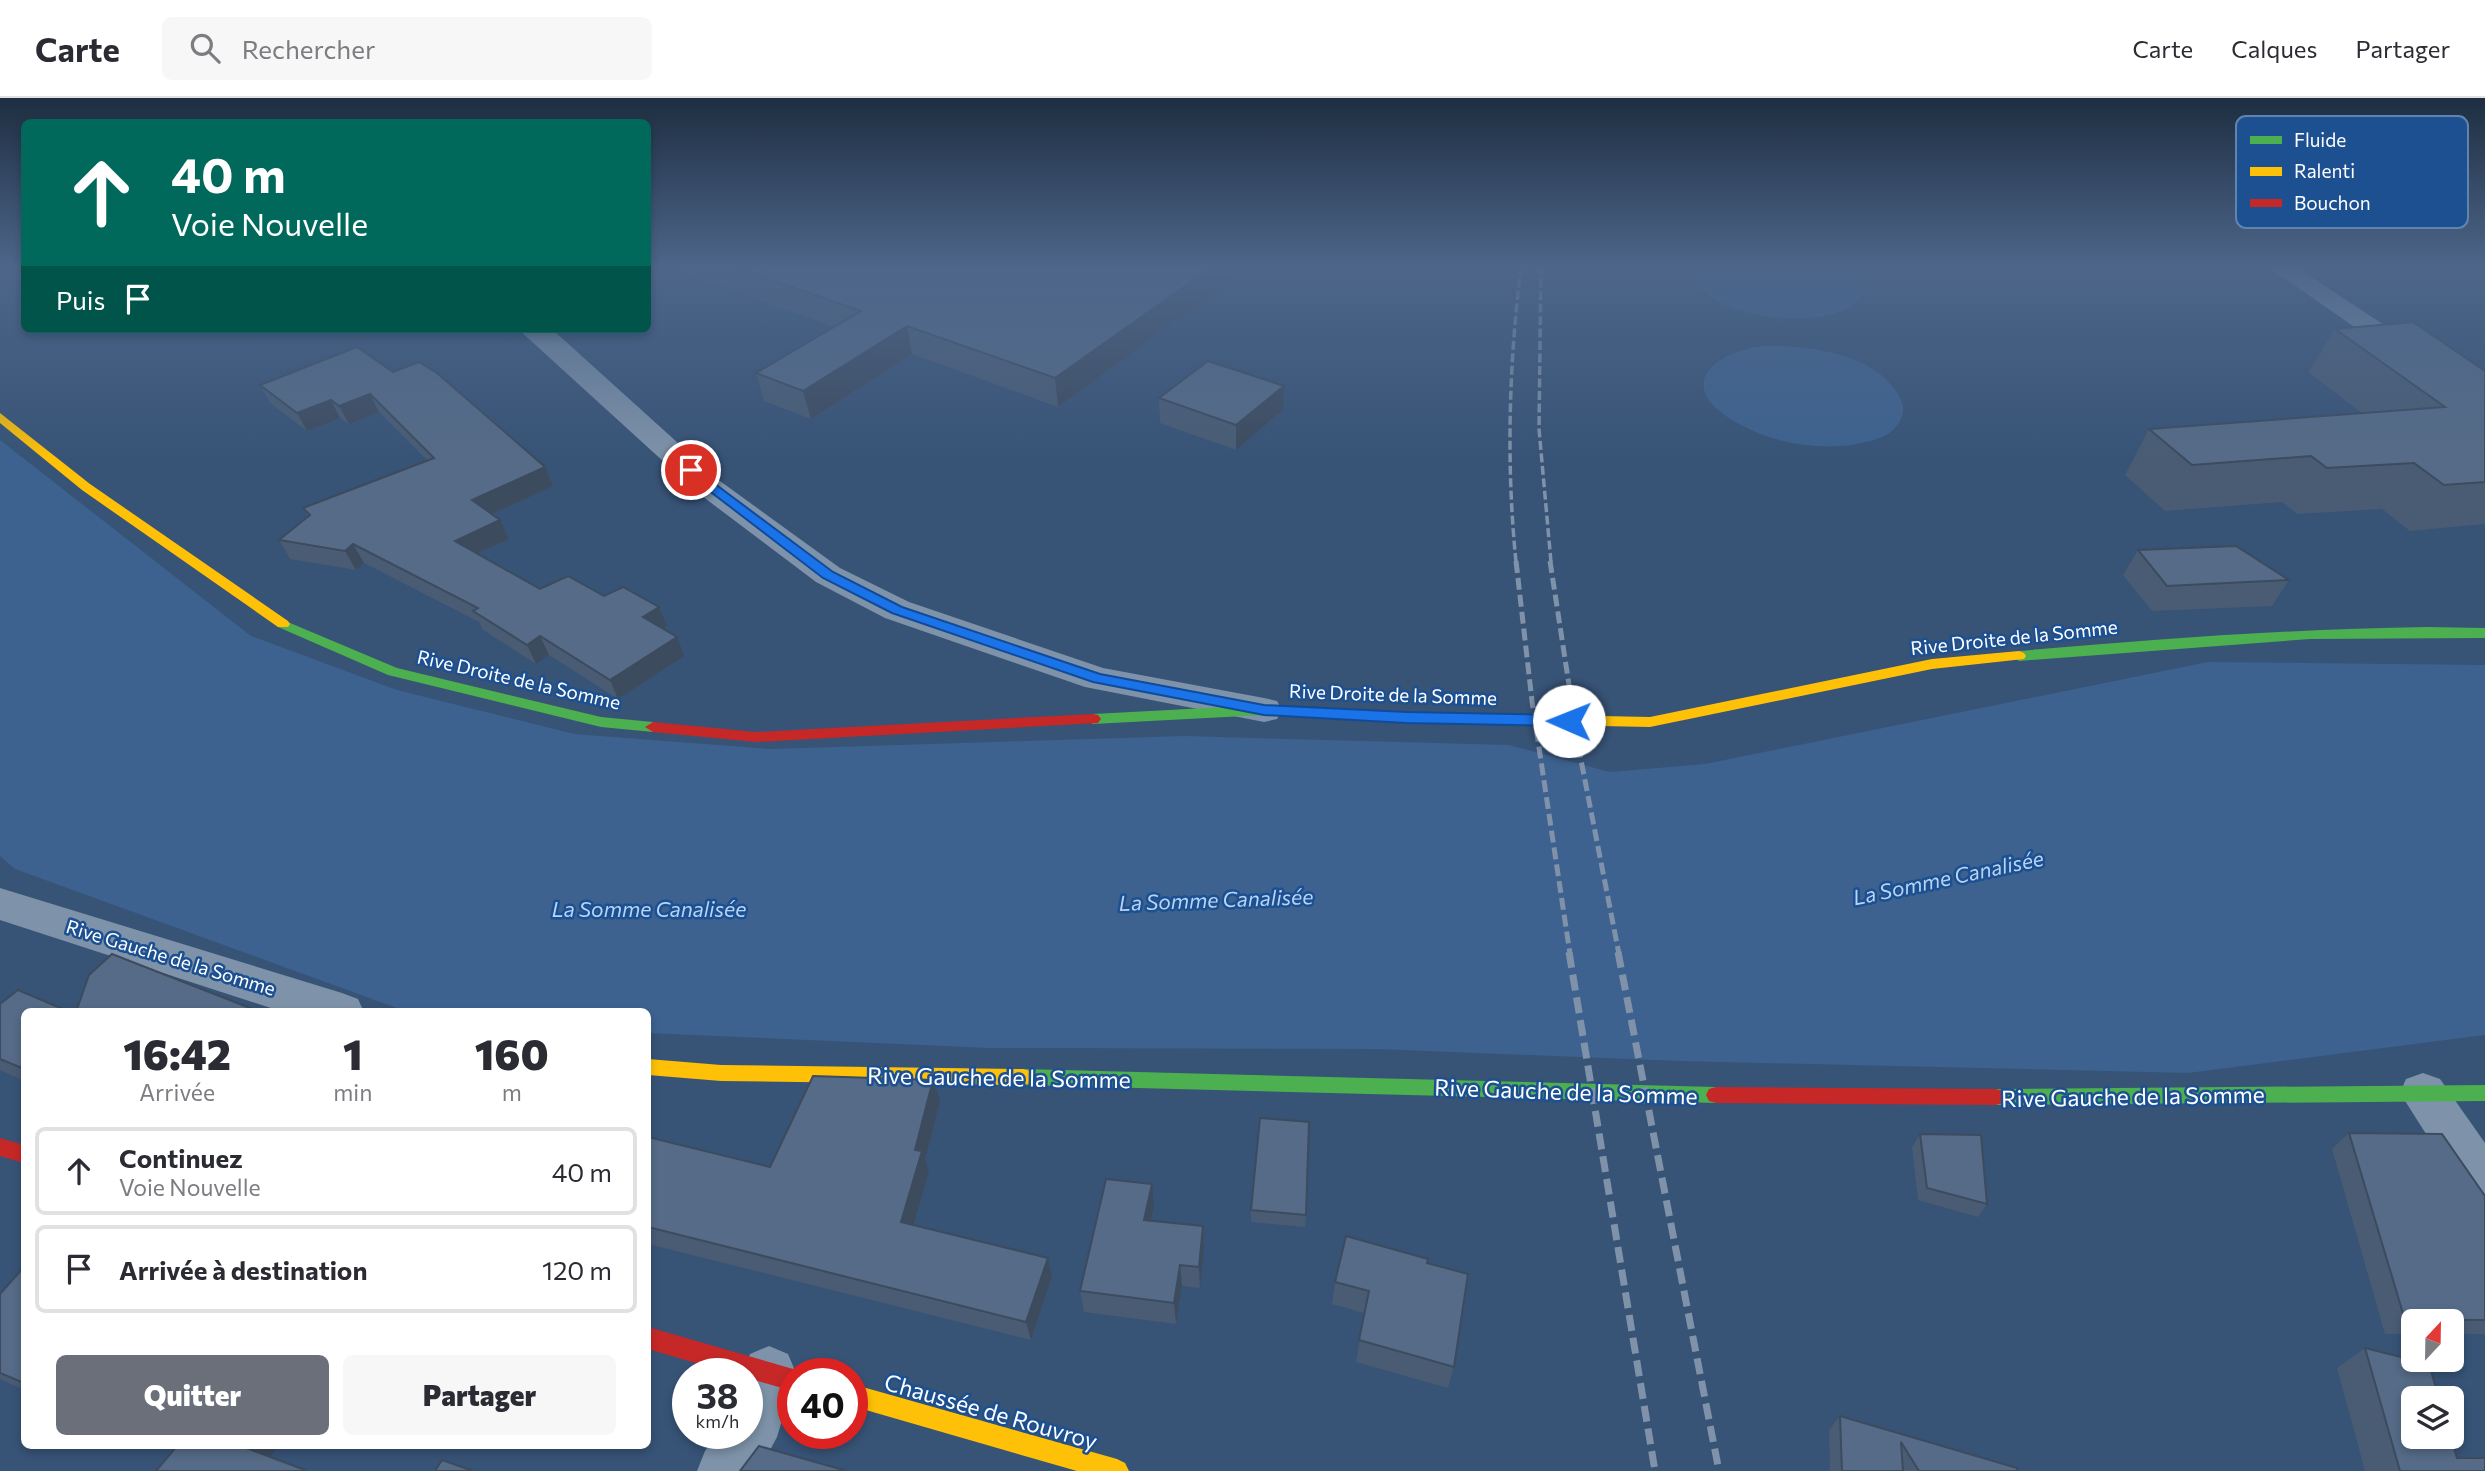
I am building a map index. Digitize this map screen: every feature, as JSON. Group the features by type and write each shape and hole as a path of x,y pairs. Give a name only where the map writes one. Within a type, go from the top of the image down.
{"street":[{"path":"2374,330 2485,405"},
{"path":"538,333 709,487 828,575 897,610 1098,678 1264,710"},
{"name":"Rive Droite de la Somme","path":"0,417 86,487 273,619 393,672 601,722 756,737 1264,710 1406,718 1650,722 1932,664 2224,638 2418,631 2485,633"},
{"name":"Rive Gauche de la Somme","path":"0,904 329,1008"},
{"name":"Rive Gauche de la Somme","path":"651,1067 720,1073 903,1074 1826,1098 2485,1093"},
{"path":"2423,1093 2485,1184"},
{"path":"0,1147 21,1153"},
{"path":"651,1339 777,1375"},
{"path":"725,1471 749,1437 777,1384"},
{"name":"Chaussée de Rouvroy","path":"868,1400 1117,1471"}],"water":[{"path":"1762,346 1798,347 1837,354 1872,369 1887,380 1900,397 1903,410 1898,424 1891,432 1877,439 1835,446 1786,442 1741,425 1721,413 1709,400 1704,388 1705,377 1712,367 1724,358"},
{"name":"La Somme Canalisée","path":"0,440 251,636 397,690 574,734 770,749 1184,736 1509,745 1610,772 1705,764 2208,662 2485,665 2485,1035 2188,1073 1679,1061 1379,1049 989,1048 651,1033 651,1008 397,1008 15,869 0,856"}],"building":[{"path":"829,330 900,330 803,391 756,373"},
{"path":"919,330 1123,330 1055,378"},
{"path":"2337,330 2425,330 2485,371 2485,482 2444,485 2414,463 2327,468 2311,456 2192,465 2149,429 2445,407"},
{"path":"357,347 393,372 419,362 437,373 545,467 472,500 500,520 455,541 540,589 568,576 604,596 623,587 659,607 643,617 677,637 610,680 540,636 527,645 473,611 478,608 353,544 345,551 279,540 310,515 303,508 434,458 370,394 339,406 331,400 297,413 260,385"},
{"path":"1208,361 1284,386 1236,425 1159,398"},
{"path":"2236,546 2289,580 2167,586 2138,550"},
{"path":"112,954 250,1008 77,1008 89,975"},
{"path":"18,990 61,1008 21,1008 21,1068 0,1059 0,1004"},
{"path":"813,1076 933,1080 915,1150 922,1151 901,1222 1048,1258 1026,1322 651,1228 651,1138 770,1167"},
{"path":"1260,1118 1309,1122 1306,1215 1251,1210"},
{"path":"2349,1133 2442,1134 2485,1196 2485,1320 2464,1320 2464,1309 2402,1309"},
{"path":"1920,1134 1981,1135 1987,1204 1927,1188"},
{"path":"1106,1179 1152,1184 1144,1220 1203,1226 1199,1267 1180,1265 1174,1303 1080,1291"},
{"path":"1346,1236 1428,1259 1427,1263 1468,1274 1454,1367 1359,1340 1369,1291 1335,1282"},
{"path":"21,1270 21,1382 0,1373 0,1294"},
{"path":"2365,1348 2401,1357 2401,1372 2431,1372 2435,1386 2401,1386 2401,1449 2454,1449 2457,1458 2485,1458 2485,1471 2400,1471"},
{"path":"1840,1416 2017,1468 2017,1471 1919,1471 1901,1442 1903,1471 1842,1471"},
{"path":"763,1447 847,1471 740,1471 757,1449"},
{"path":"174,1449 249,1449 305,1470 305,1471 156,1471"},
{"path":"442,1460 473,1471 435,1471"}],"railway":[{"path":"1515,330 1510,451 1516,562"},
{"path":"1540,330 1539,429 1551,562"},
{"path":"1516,561 1532,701 1570,954"},
{"path":"1550,561 1579,750 1619,954"},
{"path":"1569,952 1655,1471"},
{"path":"1618,952 1719,1471"}],"traffic: fast":[{"path":"283,624 393,672 601,722 653,727"},
{"path":"2019,656 2310,634 2485,633"},
{"path":"1093,719 1264,710 1406,718 1601,721"},
{"path":"1023,1077 1716,1095"},
{"path":"1996,1097 2485,1093"}],"traffic: slow":[{"path":"0,417 86,487 283,624"},
{"path":"1601,721 1650,722 1932,664 2019,656"},
{"path":"651,1067 721,1073 1023,1077"},
{"path":"868,1400 1117,1471"}],"traffic: jam":[{"path":"653,727 756,737 1093,719"},
{"path":"1716,1095 1996,1097"},
{"path":"0,1147 21,1153"},
{"path":"651,1339 777,1375"}],"route":[{"path":"691,470 709,487 828,575 897,610 1098,678 1264,710 1406,718 1569,721"}]}
